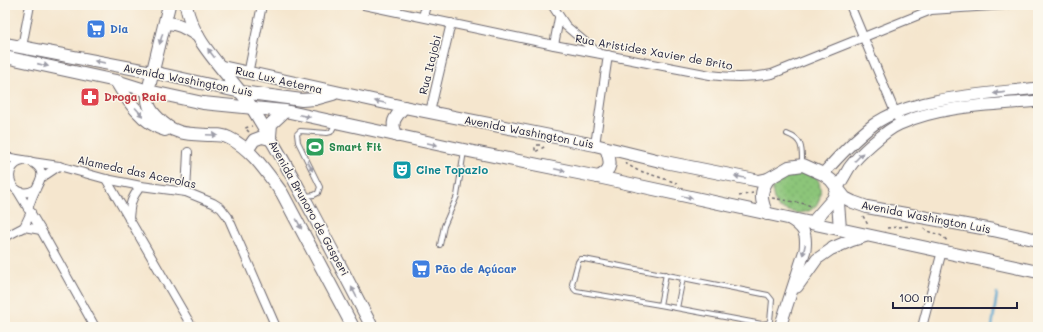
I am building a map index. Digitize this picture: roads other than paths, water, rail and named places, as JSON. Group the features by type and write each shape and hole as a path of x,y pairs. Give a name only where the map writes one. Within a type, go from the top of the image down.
{"main road":[{"path":"169,5 166,24 152,72 147,100 153,113 163,124 174,131"},
{"path":"186,5 188,15 198,36"},
{"path":"166,24 178,24 198,36"},
{"name":"Avenida Brunoro de Gasperi","path":"198,36 253,109 304,196 372,327"},
{"name":"Avenida Washington Luis","path":"5,44 152,72 241,92 302,100 315,99 336,93 604,150 759,181 768,179"},
{"name":"Avenida Washington Luis","path":"5,57 116,81 148,91 204,103 284,111 840,229 868,231 945,246 1038,272"},
{"name":"Rua Lux Aeterna","path":"222,67 336,93"},
{"name":"Avenida Brunoro de Gasperi","path":"116,81 125,96 145,119 163,129 181,133 221,135 234,140 250,153 282,193 353,327"},
{"path":"166,95 184,95 218,100 224,96 224,88"},
{"path":"823,174 837,158 874,125 895,113 920,104 931,102 1038,88"},
{"path":"812,223 833,199 850,167 883,134 900,124 943,110 1038,101"},
{"path":"397,136 394,129 394,120 396,115 404,107"},
{"path":"250,153 248,149 254,140 262,137 270,138 271,124 284,111"},
{"path":"598,177 609,169 604,150"},
{"name":"Avenida Washington Luis","path":"802,165 823,174 831,180 845,198 867,207 993,230 1038,240"},
{"path":"767,214 763,206 761,196 763,187 768,179 789,167 802,165"},
{"path":"837,189 840,229"},
{"path":"780,327 805,250 805,233 801,227 790,218"},
{"path":"790,298 817,259 833,248 868,231"}],"street":[{"path":"22,47 30,5"},
{"path":"248,74 262,5"},
{"name":"Rua Aristides Xavier de Brito","path":"364,5 604,55 710,75 735,78 756,77 772,74 941,5"},
{"path":"423,17 426,5"},
{"path":"552,5 559,18 566,26 604,55 604,150"},
{"path":"850,5 900,124"},
{"name":"Rua Aristides Xavier de Brito","path":"931,10 1006,5"},
{"path":"554,45 559,18"},
{"name":"Rua Itajobi","path":"430,112 451,23"},
{"path":"186,192 188,152"},
{"name":"Alameda das Acerolas","path":"5,157 59,166 106,179 141,186 186,192 214,202 228,217 276,327"},
{"path":"41,178 39,168 28,161 18,162 13,166 7,176 41,230 95,327"},
{"path":"24,227 41,178 59,166"},
{"path":"106,179 192,327"},
{"path":"128,219 130,203 141,186"},
{"path":"17,190 26,193 36,189"},
{"path":"5,237 24,227 41,230"},
{"path":"833,248 838,238 840,229"},
{"path":"922,327 945,246"}],"lane":[{"path":"304,196 314,195 320,190 320,186 298,142 297,134 300,131 331,132 336,123"},
{"path":"787,134 801,144 802,165"},
{"path":"440,245 444,226 457,196 464,150"},
{"path":"580,259 683,278 768,295 772,300 770,320 765,325 576,291 572,284 580,259"},
{"path":"660,305 666,274"},
{"path":"677,308 683,278"}],"waterway":[{"path":"992,327 997,293"}],"place":[{"name":"Dia","path":"96,29"},
{"name":"Droga Raia","path":"90,97"},
{"name":"Smart Fit","path":"315,147"},
{"name":"Cine Topazio","path":"402,170"},
{"name":"Pão de Açúcar","path":"421,269"}]}
